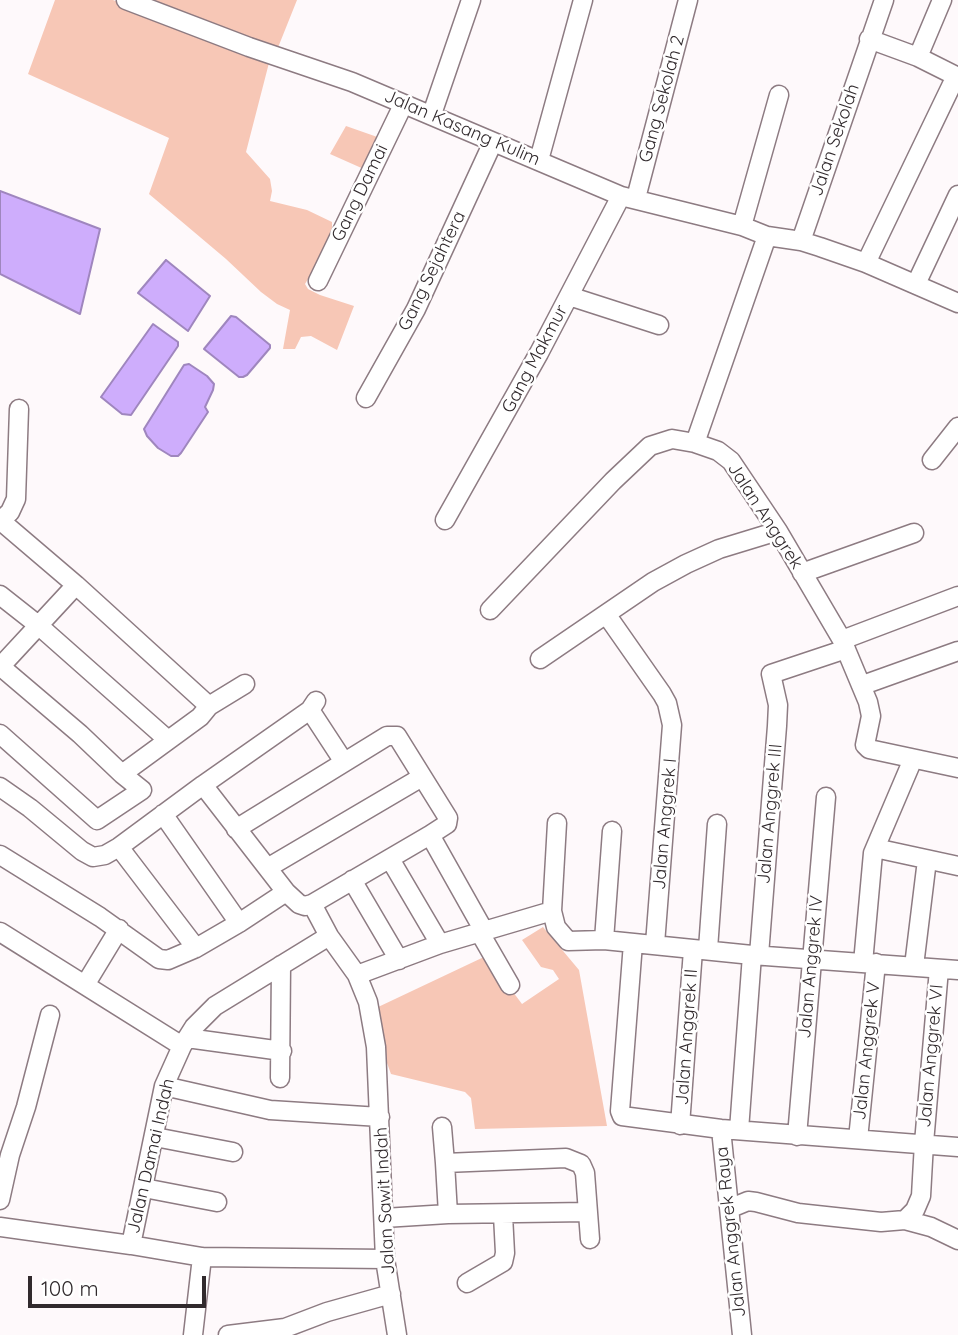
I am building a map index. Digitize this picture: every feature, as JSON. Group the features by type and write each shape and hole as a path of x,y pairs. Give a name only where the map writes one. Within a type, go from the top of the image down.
{"street":[{"name":"Jalan Kasang Kulim","path":"126,0 249,47 352,82 629,197 742,226 767,236 801,241 866,263 958,303"},
{"path":"432,114 471,0"},
{"path":"539,160 583,0"},
{"name":"Gang Sekolah 2","path":"629,197 688,0"},
{"name":"Jalan Sekolah","path":"801,241 884,0"},
{"path":"918,57 942,0"},
{"path":"866,263 957,76 918,57 869,39"},
{"path":"742,226 779,95"},
{"name":"Gang Damai","path":"318,281 403,104"},
{"name":"Gang Sejahtera","path":"366,398 416,309 493,142"},
{"path":"916,285 958,195"},
{"name":"Gang Makmur","path":"445,520 569,296 629,197"},
{"path":"490,610 650,446 673,439 695,443 767,236"},
{"path":"569,296 659,325"},
{"path":"19,409 16,499 10,512 0,521 76,585 209,706"},
{"path":"932,460 958,427"},
{"name":"Jalan Anggrek","path":"695,443 718,451 731,461 778,531 844,644 863,685 871,716 865,746 913,759"},
{"path":"540,659 653,582 686,564 778,531"},
{"path":"802,573 914,533"},
{"path":"0,734 97,820 142,790 0,666 76,585"},
{"path":"0,595 169,740"},
{"path":"844,644 958,596"},
{"name":"Jalan Anggrek I","path":"606,614 667,704 672,725 654,944"},
{"name":"Jalan Anggrek III","path":"730,1130 756,955 777,726 778,705 771,674 844,644"},
{"path":"863,685 958,651"},
{"path":"122,774 200,717 209,706 245,684"},
{"path":"0,787 93,857 105,855 119,847 313,706 344,762"},
{"path":"203,785 236,829 270,867 286,892 304,906 312,904 430,835 447,824 448,818 397,736 392,734 236,829"},
{"path":"913,759 958,768"},
{"name":"Jalan Anggrek V","path":"858,1139 875,848 913,759"},
{"path":"270,867 422,777"},
{"name":"Jalan Anggrek IV","path":"797,1136 826,797"},
{"path":"163,814 239,923"},
{"path":"539,915 557,823"},
{"name":"Jalan Anggrek II","path":"680,1125 717,824"},
{"path":"604,940 612,831"},
{"path":"430,835 510,985"},
{"path":"119,847 196,948"},
{"path":"875,848 958,866"},
{"path":"0,855 119,929 159,959 168,960 196,948 286,892"},
{"path":"390,859 440,944"},
{"name":"Jalan Anggrek VI","path":"915,966 927,860"},
{"path":"352,880 399,960"},
{"path":"312,904 328,936 357,975 368,1002 376,1047 380,1117"},
{"path":"357,975 440,944 539,915"},
{"path":"539,915 556,927 565,940 604,940 756,955 958,970"},
{"path":"85,985 119,929"},
{"path":"0,932 184,1042 282,1051"},
{"name":"Jalan Damai Indah","path":"131,1245 164,1086 184,1042 208,1010 328,936"},
{"path":"633,943 620,1111 622,1116 730,1130 958,1147"},
{"path":"280,1078 281,965"},
{"name":"Jalan Anggrek VI","path":"922,1196 939,969"},
{"path":"0,1200 10,1154 26,1107 50,1015"},
{"name":"Jalan Sawit Indah","path":"164,1086 270,1110 380,1117 385,1259 397,1335"},
{"path":"442,1127 448,1214"},
{"name":"Jalan Anggrek Raya","path":"730,1130 731,1208 742,1335"},
{"path":"155,1137 233,1152"},
{"path":"445,1163 566,1157 574,1159 585,1173 590,1239"},
{"path":"144,1188 217,1202"},
{"path":"905,1220 915,1210 922,1196"},
{"path":"922,1196 931,1227"},
{"path":"731,1208 748,1201 822,1216 881,1222 905,1220 931,1227 958,1240"},
{"path":"384,1218 448,1214 587,1212"},
{"path":"467,1283 503,1262 503,1215"},
{"path":"0,1227 202,1257 385,1259"},
{"path":"193,1335 202,1257"},
{"path":"228,1335 284,1331 327,1312 391,1294"}],"shaded area":[{"path":"55,0 113,0 216,42 270,59 246,152 270,179 270,201 307,210 332,222 332,239 305,284 308,289 320,295 354,306 337,350 311,336 301,337 295,349 283,349 290,310 261,292 149,194 169,138 28,74"},
{"path":"156,0 297,0 277,50 156,7"},
{"path":"346,126 383,139 366,170 330,154"},
{"path":"0,191 100,229 80,314 0,274"},
{"path":"166,260 210,296 188,331 138,293"},
{"path":"231,316 236,317 270,345 243,377 239,377 204,349"},
{"path":"153,324 178,342 178,346 131,415 122,414 101,397"},
{"path":"189,364 207,376 214,384 213,390 205,407 208,412 181,453 171,456 158,448 144,429 184,365"},
{"path":"543,927 579,970 607,1126 475,1129 471,1098 465,1092 391,1074 383,1052 376,1008 486,956 522,1004 559,979 553,970 541,967 522,940"}]}
